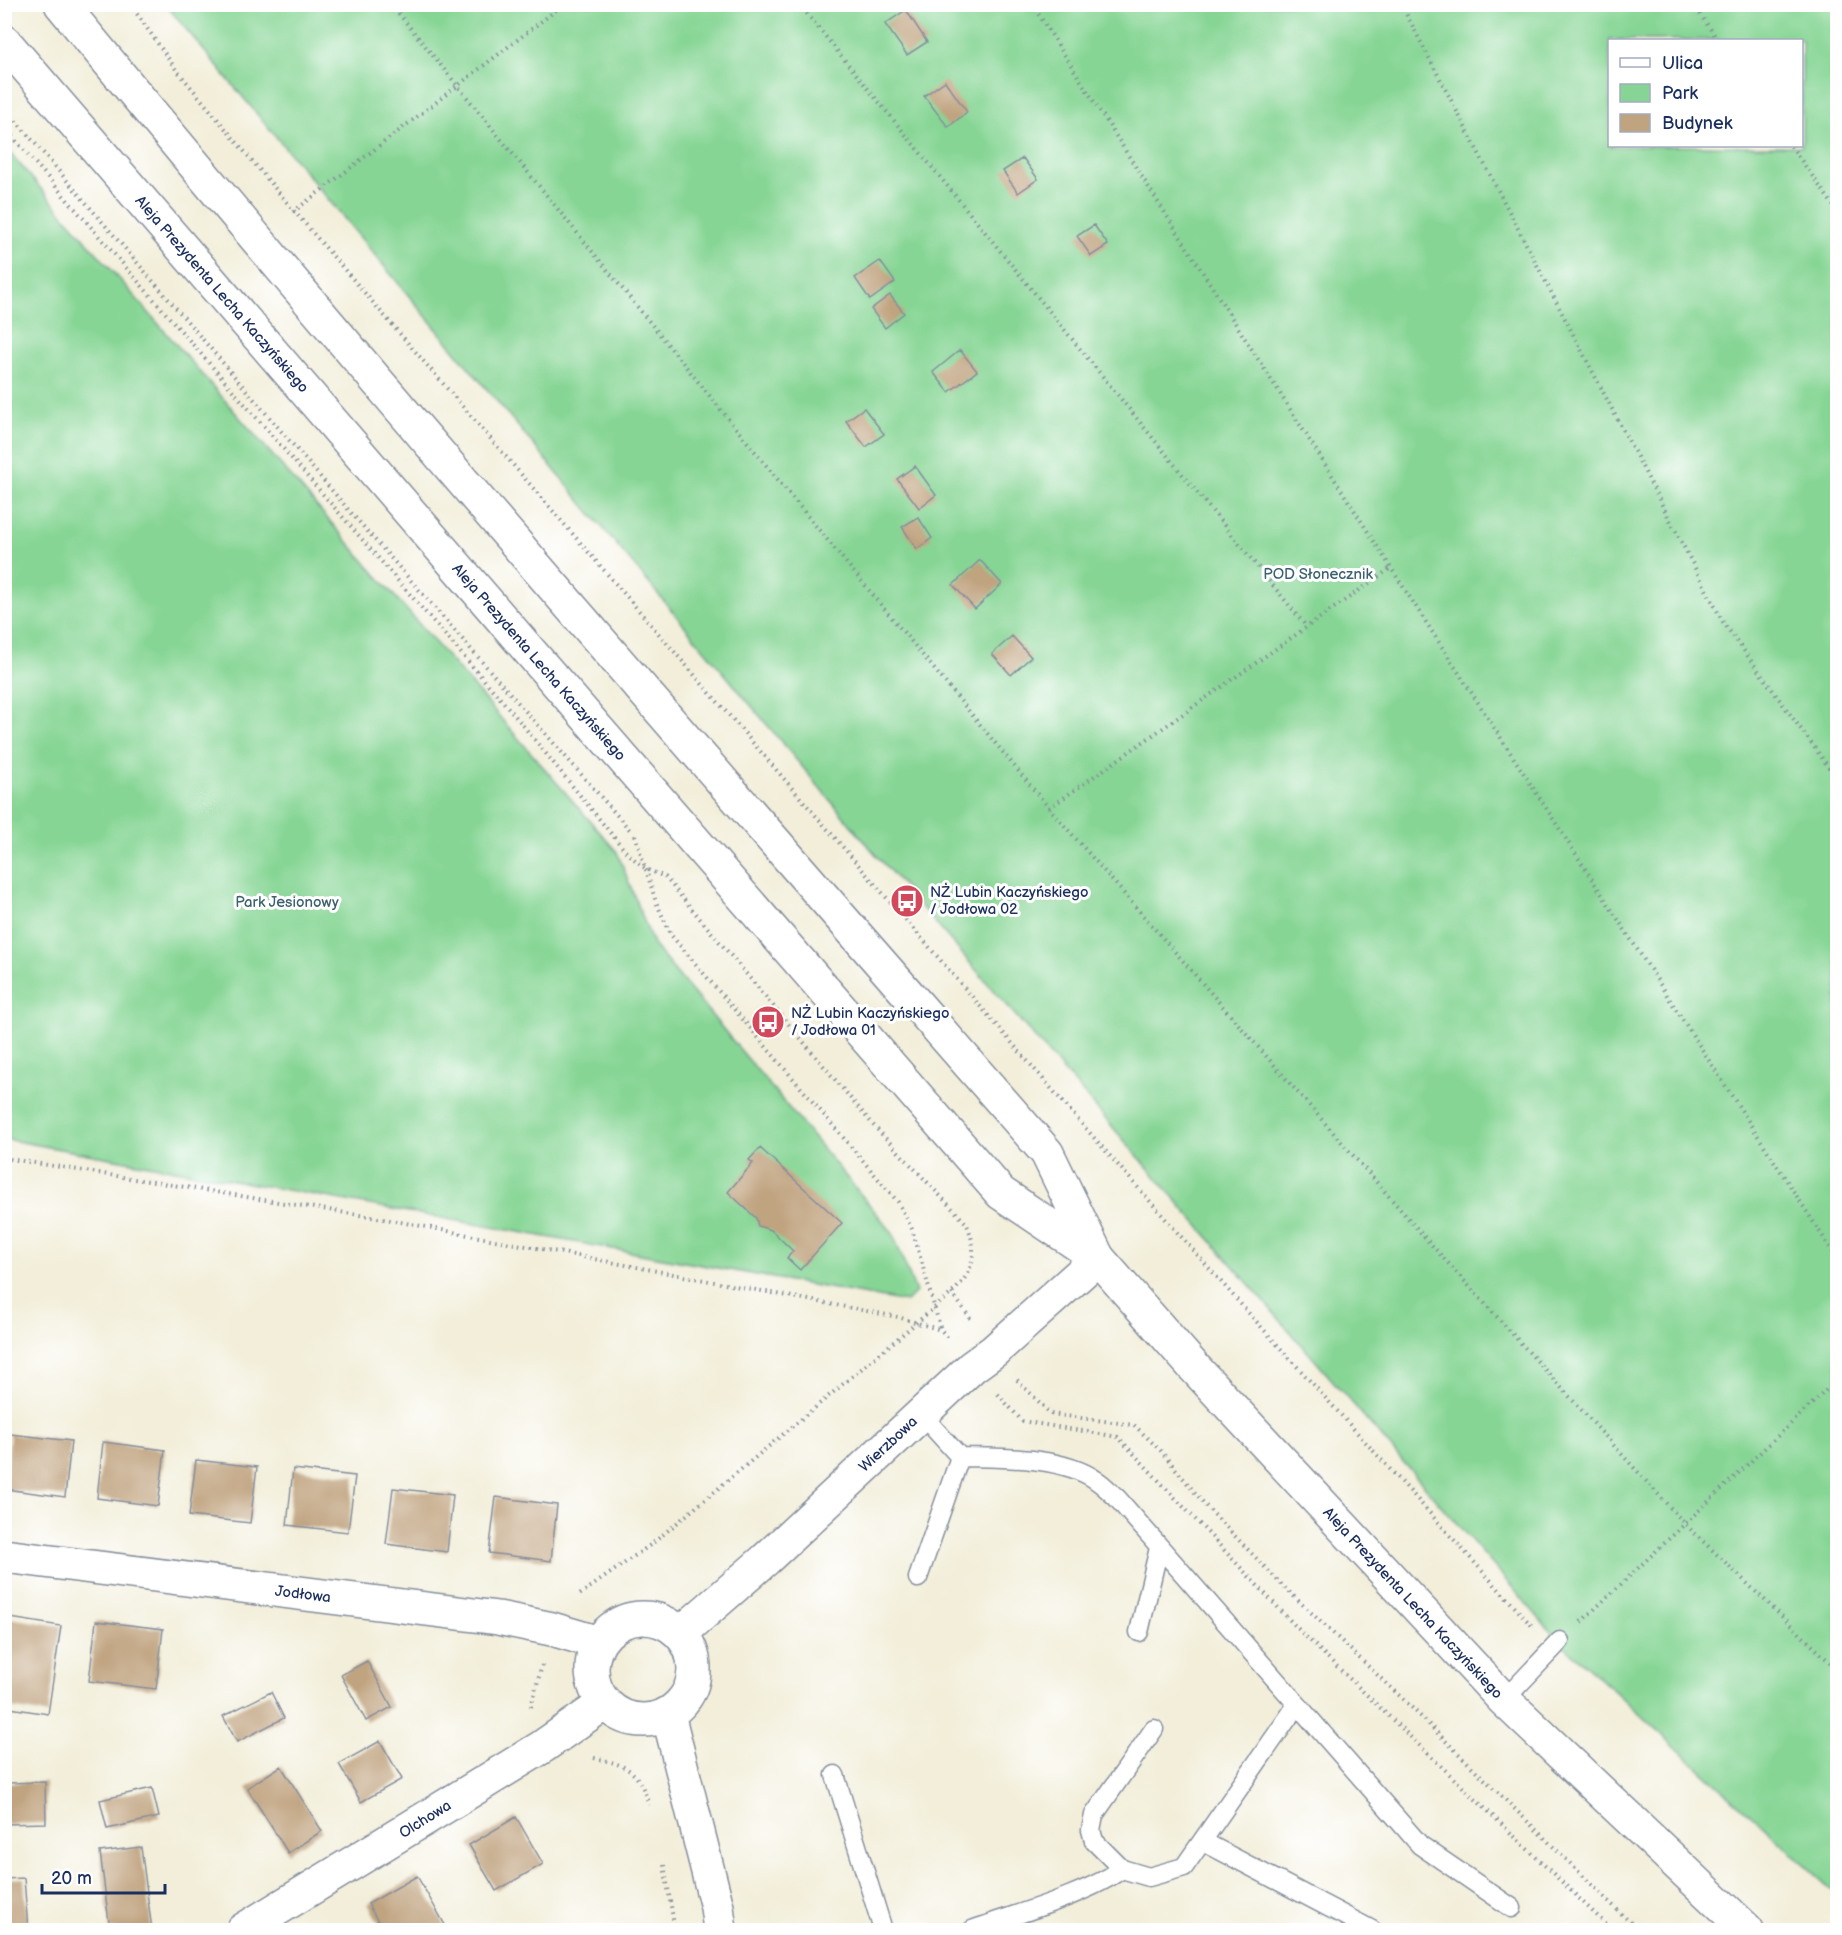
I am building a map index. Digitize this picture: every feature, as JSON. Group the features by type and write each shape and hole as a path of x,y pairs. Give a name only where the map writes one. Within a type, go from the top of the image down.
{"main road":[{"name":"Aleja Prezydenta Lecha Kaczyńskiego","path":"61,4 256,239 581,621 1047,1153 1098,1258"},
{"name":"Aleja Prezydenta Lecha Kaczyńskiego","path":"4,41 532,654 1001,1193 1098,1258 1201,1374 1504,1700 1747,1930"},
{"name":"Wierzbowa","path":"681,1633 765,1560 921,1414 1098,1258"},
{"name":"Jodłowa","path":"4,1556 498,1618 552,1629 599,1643"},
{"path":"637,1618 660,1620 681,1633 691,1648 695,1667 692,1686 683,1702 668,1714 652,1720 635,1720 618,1714 605,1703 594,1685 592,1664 599,1643 615,1626 637,1618"},
{"name":"Olchowa","path":"251,1928 542,1747 605,1703"},
{"path":"668,1714 717,1907 720,1930"}],"lane":[{"path":"921,1414 960,1457 1018,1459 1071,1467 1095,1479 1117,1498 1420,1845 1512,1908"},
{"path":"918,1578 960,1457"},
{"path":"1139,1632 1159,1548"},
{"path":"1504,1700 1562,1640"},
{"path":"1154,1729 1094,1815 1091,1830 1094,1841 1122,1869 1149,1877 1167,1874 1184,1867 1297,1705"},
{"path":"835,1775 883,1930"},
{"path":"1202,1841 1372,1930"},
{"path":"972,1930 1111,1878 1122,1869"}],"path":[{"path":"130,4 175,68 294,211 1081,1123 1252,1318 1562,1640 1838,1379"},
{"path":"391,4 1049,808 1428,1241 1686,1525 1838,1670"},
{"path":"256,239 564,4"},
{"path":"799,4 1306,626"},
{"path":"1032,4 1391,568 1838,1260"},
{"path":"1401,4 1723,622 1838,780"},
{"path":"1694,4 1717,39"},
{"path":"4,107 347,508 637,837 656,902 671,934 898,1202 912,1229 941,1330"},
{"path":"4,127 512,712 627,853 646,869 665,877 874,1126 966,1223 973,1239 972,1256 967,1278 952,1293 983,1359 1022,1420 1118,1437 1233,1556 1302,1633 1612,1930"},
{"path":"1792,147 1838,212"},
{"path":"1049,808 1391,568"},
{"path":"4,1158 390,1220 898,1317 941,1330 1015,1379 1052,1414 1134,1425 1161,1451 1206,1506 1286,1588 1404,1700 1638,1930"}],"green space":[{"name":"POD Słonecznik","path":"166,5 1837,5 1837,1894 1557,1639 865,842"},
{"name":"Park Jesionowy","path":"4,146 617,852 654,946 892,1232 916,1292 906,1302 5,1139"}],"building":[{"path":"906,10 927,42 907,55 885,24"},
{"path":"945,81 967,112 948,127 924,96"},
{"path":"1023,158 1038,179 1018,193 1003,171"},
{"path":"1094,225 1108,245 1091,256 1077,236"},
{"path":"880,261 895,282 870,300 855,278"},
{"path":"890,295 904,313 885,328 871,309"},
{"path":"960,350 977,371 949,392 933,372"},
{"path":"864,408 884,434 866,447 846,421"},
{"path":"915,466 936,495 919,508 897,479"},
{"path":"918,517 932,538 917,549 902,527"},
{"path":"980,560 1002,584 975,609 953,585"},
{"path":"1012,636 1031,657 1011,675 992,654"},
{"path":"760,1148 842,1223 800,1270 787,1258 793,1251 771,1230 758,1226 756,1218 728,1192 753,1163 749,1160"},
{"path":"10,1434 71,1441 65,1497 5,1489"},
{"path":"103,1442 165,1450 158,1506 97,1498"},
{"path":"196,1460 257,1467 250,1523 189,1516"},
{"path":"293,1469 355,1476 348,1532 287,1525"},
{"path":"393,1488 453,1495 447,1552 386,1544"},
{"path":"496,1497 557,1505 551,1561 489,1553"},
{"path":"4,1617 61,1626 48,1714 4,1707"},
{"path":"96,1621 163,1629 156,1689 89,1681"},
{"path":"367,1661 392,1707 366,1721 341,1675"},
{"path":"271,1692 284,1718 237,1742 223,1716"},
{"path":"380,1741 402,1779 361,1802 339,1764"},
{"path":"281,1766 322,1831 288,1853 247,1788"},
{"path":"45,1782 46,1823 5,1824 5,1783"},
{"path":"152,1788 159,1817 107,1829 100,1800"},
{"path":"516,1817 543,1864 496,1891 469,1845"},
{"path":"141,1847 152,1930 110,1930 100,1852"},
{"path":"417,1876 445,1925 436,1930 383,1930 368,1904"},
{"path":"24,1878 28,1930 4,1930 4,1879"}],"place":[{"name":"NŻ Lubin Kaczyńskiego / Jodłowa 02","path":"907,901"},
{"name":"NŻ Lubin Kaczyńskiego / Jodłowa 01","path":"768,1022"}]}
